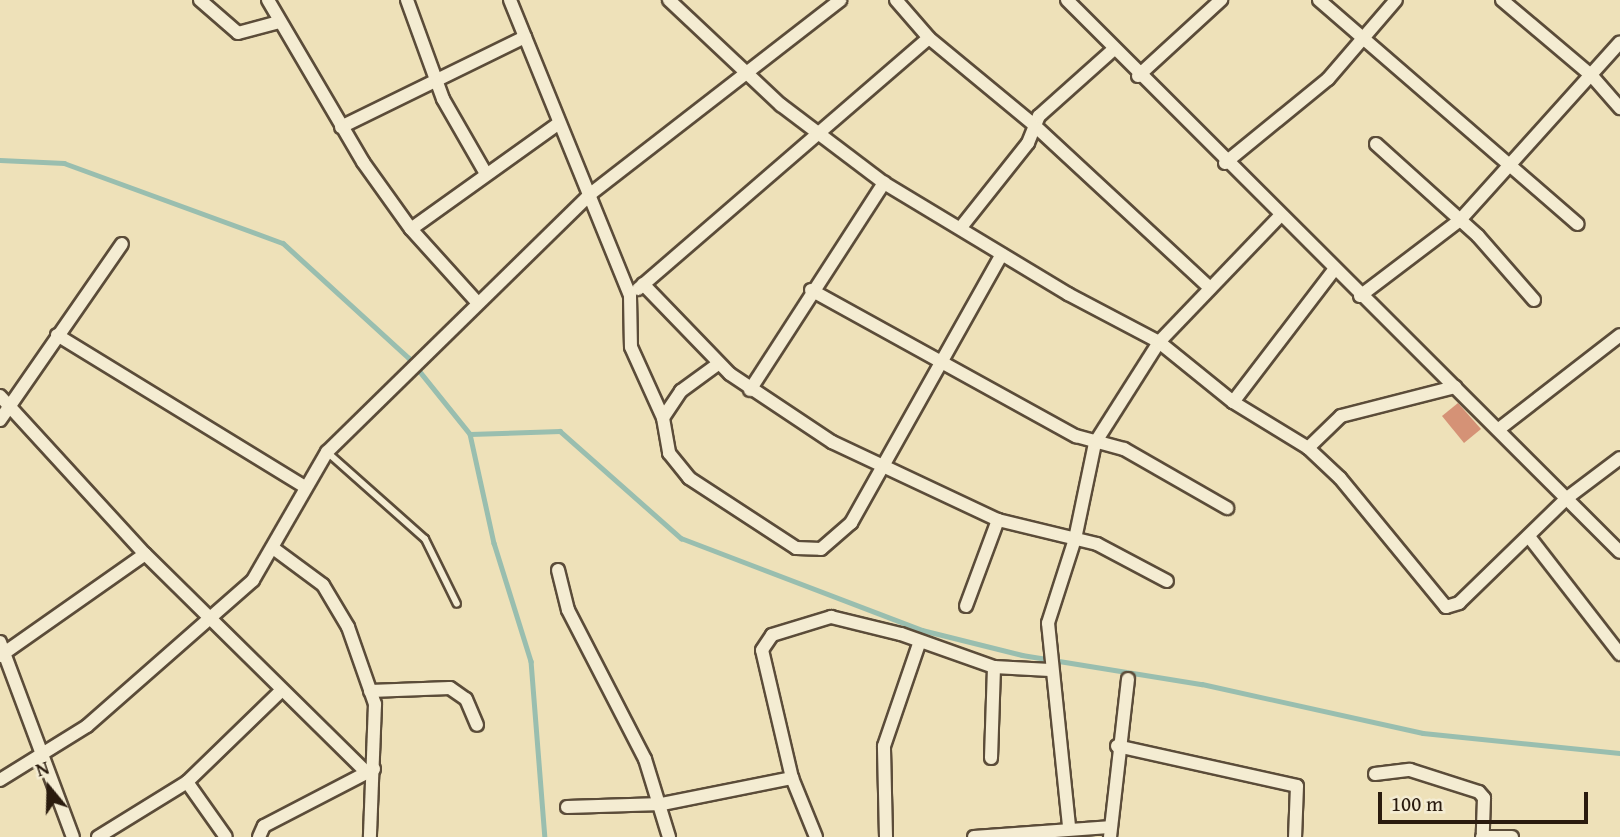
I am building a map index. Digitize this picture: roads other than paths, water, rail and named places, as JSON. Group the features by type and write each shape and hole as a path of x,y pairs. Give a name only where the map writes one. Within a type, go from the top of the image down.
{"street":[{"path":"200,0 238,33 279,22"},
{"path":"407,0 436,81 485,172"},
{"path":"510,0 630,296 631,346 663,418 669,453 689,478 807,551 840,538 1002,254"},
{"path":"669,0 747,76 884,183 962,226 1002,254 1159,342 1233,402 1308,448 1340,478 1446,607 1459,603 1530,538 1567,498 1620,458"},
{"path":"819,0 828,11"},
{"path":"0,780 46,754 87,726 253,580 273,548 303,486 327,452 589,195 747,76 839,0"},
{"path":"897,0 929,38 1034,124 1210,288"},
{"path":"1067,0 1138,76 1333,271 1499,429 1620,552"},
{"path":"1138,76 1220,0"},
{"path":"1319,0 1363,43 1514,164 1578,224"},
{"path":"1225,163 1328,79 1363,43 1396,0"},
{"path":"1502,0 1592,76 1620,108"},
{"path":"271,1 279,22 341,127 411,229 477,302"},
{"path":"341,127 525,37"},
{"path":"630,296 929,38"},
{"path":"1360,296 1460,220 1514,164 1620,43"},
{"path":"962,226 1028,143 1034,124 1114,49"},
{"path":"411,229 485,172 559,123"},
{"path":"1376,144 1460,220 1534,300"},
{"path":"750,390 811,290 884,183"},
{"path":"1069,826 1050,668 1049,619 1074,540 1096,443 1111,411 1159,342 1279,217"},
{"path":"0,420 122,244"},
{"path":"1233,402 1333,271"},
{"path":"643,284 718,364 750,390 880,469 998,520 1097,544 1167,581"},
{"path":"811,290 1096,443 1124,449 1227,508"},
{"path":"57,335 303,486"},
{"path":"1499,429 1620,335"},
{"path":"663,418 681,391 718,364"},
{"path":"1308,448 1341,416 1455,387"},
{"path":"0,396 145,554 209,619 371,771"},
{"path":"967,606 998,520"},
{"path":"1530,538 1620,654"},
{"path":"273,548 323,585 348,627 370,691 370,837"},
{"path":"3,656 145,554"},
{"path":"558,570 568,610 634,734 663,804 669,837"},
{"path":"816,837 792,778 762,650 772,635 831,617 901,634 919,644 994,667 1050,668"},
{"path":"0,642 3,656 46,754 73,837"},
{"path":"886,837 884,746 919,644"},
{"path":"991,758 994,667"},
{"path":"974,837 1069,826 1110,832 1117,746 1128,679"},
{"path":"370,691 450,688 466,699 477,725"},
{"path":"98,837 187,782 282,690"},
{"path":"1117,746 1205,770 1297,786 1296,837"},
{"path":"1375,774 1410,770 1479,792 1484,798 1483,835 1512,837"},
{"path":"259,837 264,825 371,771"},
{"path":"567,807 663,804 792,778"},
{"path":"187,782 226,837"}],"lane":[{"path":"327,452 425,539 457,604"}],"waterway":[{"path":"0,160 64,163 283,243 409,358 470,434 560,431 681,538 922,630 1022,655 1202,684 1423,733 1620,753"},
{"path":"470,434 494,543 531,661 545,837"}]}
